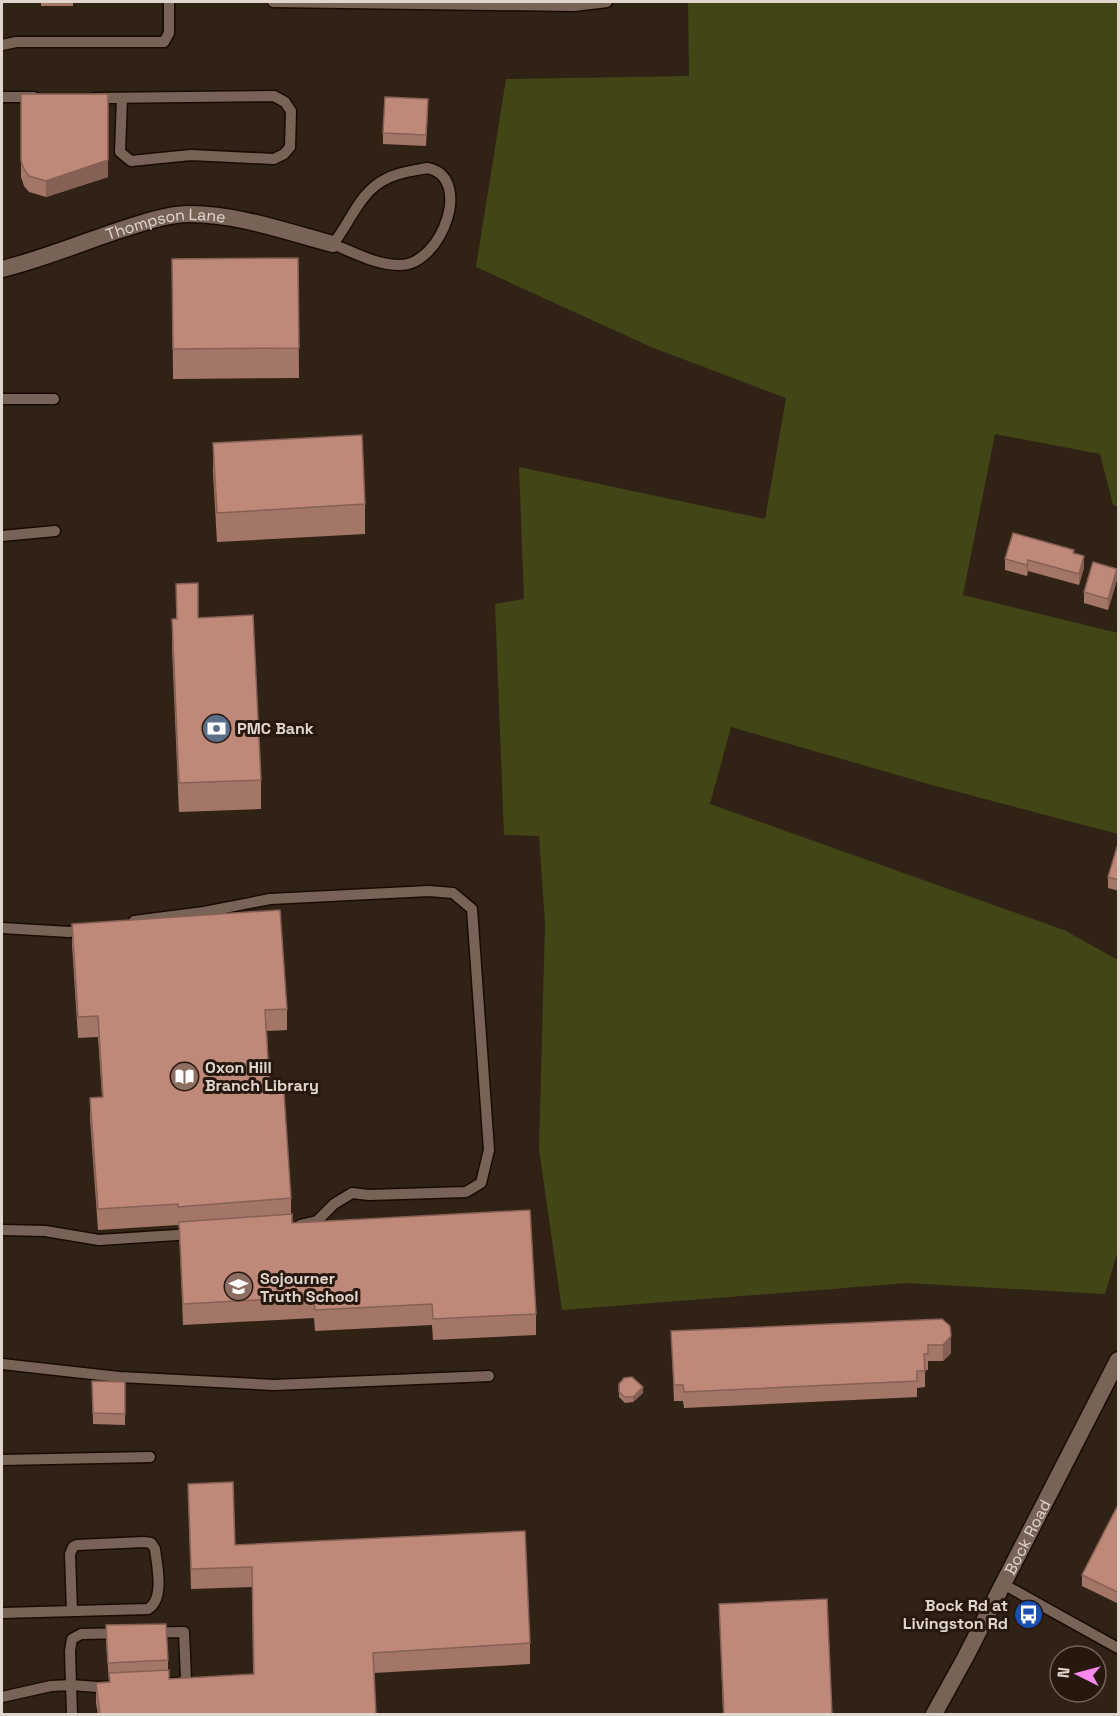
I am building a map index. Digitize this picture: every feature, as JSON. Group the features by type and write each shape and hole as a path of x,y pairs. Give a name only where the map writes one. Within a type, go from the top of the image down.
{"main road":[{"name":"Thompson Lane","path":"2,269 137,225 176,215 192,214 242,220 333,244"},
{"name":"Bock Road","path":"934,1714 1119,1360"}],"lane":[{"path":"2,45 16,42 164,42 169,33 169,2"},
{"path":"273,2 574,6 607,2"},
{"path":"89,98 274,96 285,102 291,111 290,147 284,154 274,159 191,155 131,161 120,152 122,98"},
{"path":"2,97 45,98"},
{"path":"427,168 438,170 445,178 450,192 449,209 436,243 424,257 401,265 382,263 333,244 365,196 379,182 406,172 427,168"},
{"path":"2,399 54,399"},
{"path":"2,536 55,531"},
{"path":"120,924 204,912 270,899 429,891 453,893 472,909 489,1150 481,1184 466,1192 369,1195 352,1193 334,1204 317,1221 284,1229"},
{"path":"2,928 69,932 99,928"},
{"path":"2,1230 45,1231 99,1240 206,1233"},
{"path":"2,1364 119,1377 274,1385 489,1376"},
{"path":"2,1460 150,1457"},
{"path":"2,1612 72,1611 148,1609 155,1605 158,1596 155,1549 151,1543 73,1547 70,1554 72,1611"},
{"path":"1003,1584 1119,1648"},
{"path":"2,1697 71,1684 97,1687 181,1683 186,1680 184,1632 81,1634 72,1639 70,1651 71,1684 72,1714"}],"green space":[{"path":"688,2 1118,2 1118,507 1113,505 1100,454 995,434 963,595 1118,633 1118,834 932,785 731,727 710,804 1064,930 1118,960 1118,1251 1105,1294 908,1283 562,1310 539,1149 545,924 539,836 504,835 495,604 524,599 519,467 765,519 786,398 651,347 476,267 506,79 689,76"}],"building":[{"path":"21,94 108,94 108,160 46,181 29,176 21,161"},
{"path":"385,97 428,99 426,135 383,133"},
{"path":"298,258 299,348 173,349 172,259"},
{"path":"362,435 365,504 217,513 213,443"},
{"path":"1013,533 1074,550 1073,553 1084,556 1079,574 1028,560 1027,565 1005,559"},
{"path":"1093,562 1117,569 1108,599 1084,592"},
{"name":"PMC Bank","path":"198,583 198,618 253,615 261,780 179,783 172,619 177,619 176,584"},
{"path":"1117,847 1119,848 1119,880 1108,877"},
{"name":"Oxon Hill Branch Library","path":"280,910 287,1009 265,1010 270,1094 284,1093 291,1198 178,1207 178,1204 98,1209 90,1098 103,1097 98,1016 78,1017 72,924"},
{"path":"530,1210 536,1314 433,1319 432,1304 315,1310 314,1297 183,1304 179,1222 292,1214 292,1223"},
{"path":"942,1319 950,1326 951,1336 943,1345 928,1345 928,1354 924,1354 925,1371 917,1371 917,1381 684,1392 683,1385 674,1385 671,1331"},
{"path":"632,1377 643,1387 633,1397 625,1397 619,1392 619,1384 624,1378"},
{"path":"92,1381 125,1382 125,1414 93,1413"},
{"path":"233,1482 235,1545 525,1531 530,1643 373,1653 376,1714 100,1714 96,1683 110,1682 109,1673 169,1670 169,1679 254,1674 252,1567 191,1569 188,1484"},
{"path":"1119,1503 1119,1593 1082,1575"},
{"path":"827,1599 832,1714 724,1714 719,1604"},
{"path":"166,1624 168,1660 108,1663 106,1625"}],"place":[{"name":"PMC Bank","path":"216,728"},
{"name":"Oxon Hill Branch Library","path":"184,1076"},
{"name":"Sojourner Truth School","path":"239,1287"},
{"name":"Bock Rd at Livingston Rd","path":"1029,1614"}]}
